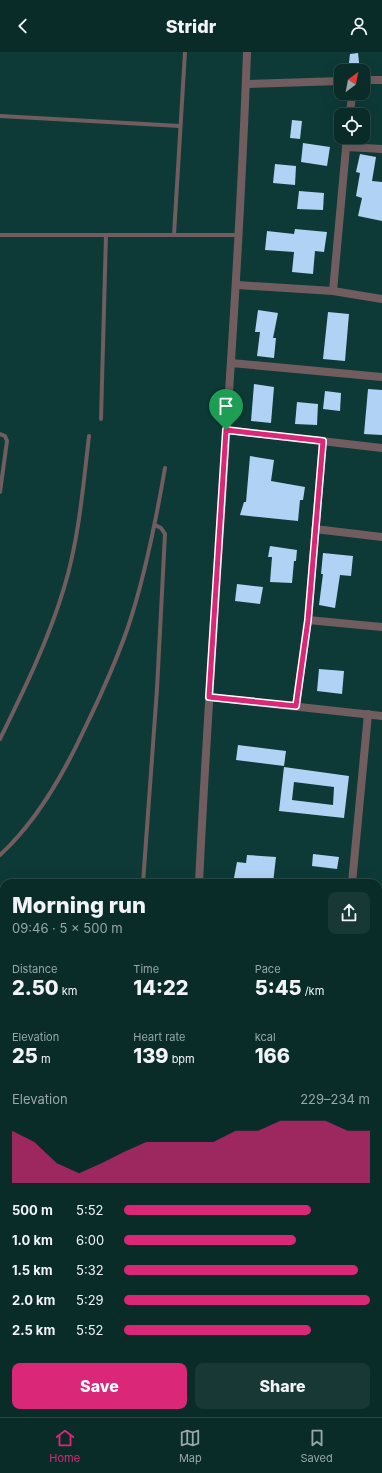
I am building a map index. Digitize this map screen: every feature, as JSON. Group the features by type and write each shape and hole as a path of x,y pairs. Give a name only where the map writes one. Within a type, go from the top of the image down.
{"street":[{"path":"199,879 209,697 240,235 247,84 247,52"},
{"path":"370,80 382,80"},
{"path":"247,84 334,81"},
{"path":"333,291 347,144"},
{"path":"346,147 382,148"},
{"path":"237,285 333,291 382,299"},
{"path":"231,362 382,377"},
{"path":"226,430 382,448"},
{"path":"296,706 308,620 323,441"},
{"path":"316,530 382,537"},
{"path":"308,620 382,627"},
{"path":"209,697 382,716"},
{"path":"352,879 368,714"}],"lane":[{"path":"174,235 185,52"},
{"path":"0,116 180,126"},
{"path":"0,235 240,235"},
{"path":"101,419 106,235"},
{"path":"0,434 5,436 7,441 0,492"},
{"path":"0,739 51,630 65,587 79,522 89,436"},
{"path":"0,855 29,824 45,801 72,757 100,696 128,627 155,525 165,468"},
{"path":"143,879 157,689 165,534 161,528 155,525"}],"building":[{"path":"358,53 359,64 349,64 350,54"},
{"path":"292,120 302,121 300,139 290,138"},
{"path":"303,143 330,147 327,166 301,162"},
{"path":"360,154 376,157 372,181 382,182 382,221 358,216 362,198 356,196 360,173 356,172"},
{"path":"275,164 296,166 295,185 273,183"},
{"path":"299,191 324,193 323,210 297,209"},
{"path":"295,229 327,232 324,252 315,251 313,274 292,272 294,252 265,250 267,231 294,234"},
{"path":"258,310 278,313 273,338 276,338 274,358 257,356 260,332 255,332"},
{"path":"328,312 349,314 345,361 323,359"},
{"path":"254,384 274,387 271,423 251,421"},
{"path":"368,389 382,390 382,435 364,434"},
{"path":"325,391 341,393 340,411 323,409"},
{"path":"297,402 318,404 317,425 295,424"},
{"path":"250,456 274,460 271,481 305,487 303,500 300,500 298,521 240,515 244,502 246,502"},
{"path":"270,546 297,550 296,561 294,561 292,583 270,582 272,557 268,557"},
{"path":"323,553 353,556 351,576 340,575 335,608 319,605 323,574 321,574"},
{"path":"237,584 263,587 260,604 235,601"},
{"path":"319,669 344,671 342,694 317,691"},
{"path":"238,745 286,751 284,766 236,760"},
{"path":"284,767 349,776 344,818 279,811","holes":["294,782 334,787 333,805 292,800"]},
{"path":"313,854 339,857 337,869 312,866"},
{"path":"247,855 276,857 273,879 234,879 237,862 246,863"}],"route":[{"path":"226,430 323,441 308,620 296,706 209,697 226,430"}]}
